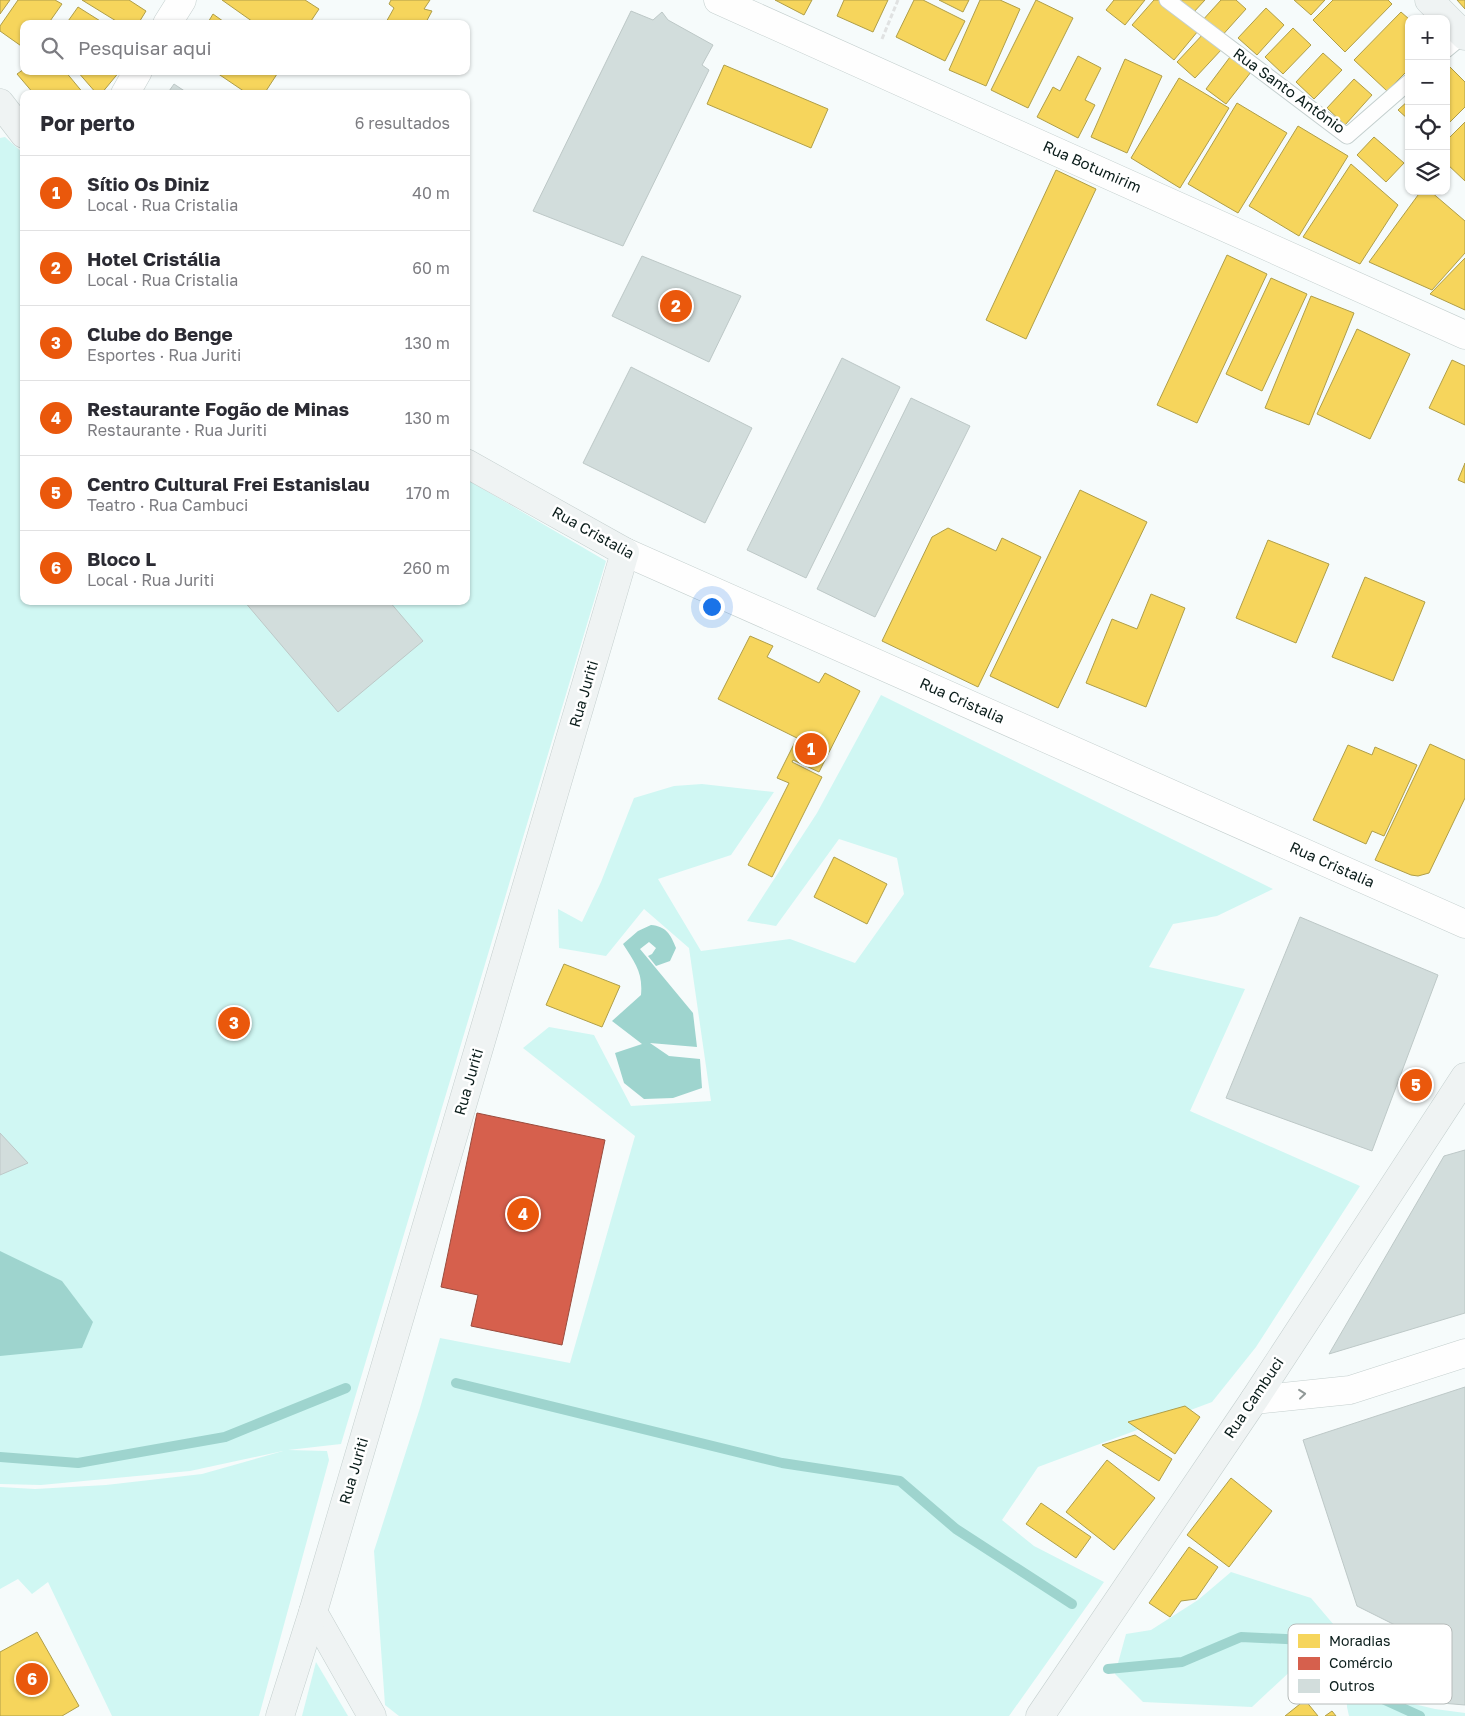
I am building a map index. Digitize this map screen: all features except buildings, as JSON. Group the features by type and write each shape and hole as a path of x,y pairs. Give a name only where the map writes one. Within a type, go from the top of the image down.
{"street":[{"path":"170,20 182,0"},
{"name":"Rua Botumirim","path":"718,0 1465,336"},
{"path":"1429,0 1458,40"},
{"path":"127,90 136,75"},
{"path":"0,103 20,129"},
{"name":"Rua Cristalia","path":"470,465 625,552 1465,924"},
{"name":"Rua Juriti","path":"280,1716 313,1612 625,552"},
{"name":"Rua Cambuci","path":"1042,1715 1254,1400 1465,1077"},
{"path":"1254,1400 1350,1390 1465,1353"},
{"path":"313,1612 372,1716"}],"lane":[{"name":"Rua Santo Antônio","path":"1166,0 1347,136 1405,85"}],"path":[{"path":"870,68 898,0"}],"shaded area":[{"path":"5,137 20,150 20,605 470,605 470,481 606,561 341,1444 288,1450 327,1451 329,1460 259,1716 112,1716 48,1582 32,1594 18,1579 0,1589 0,1487 35,1489 106,1485 202,1474 283,1451 190,1471 41,1485 0,1484 0,138"},
{"path":"881,695 1273,889 1217,916 1173,924 1149,967 1245,989 1190,1111 1360,1186 1256,1347 1212,1402 1038,1467 1002,1520 1034,1546 1104,1582 1009,1716 399,1716 385,1705 374,1551 420,1408 440,1338 570,1363 635,1136 523,1048 549,1027 594,1035 631,1106 711,1101 689,948 644,909 606,956 559,948 558,909 582,922 601,882 634,798 674,786 702,784 774,792 731,855 658,879 701,951 790,939 855,963 904,894 897,858 839,839 776,926 747,921 817,813"},
{"path":"651,925 664,929 676,948 670,961 656,966 648,956 656,948 649,942 640,949 693,1013 697,1047 650,1043 669,1056 700,1059 702,1088 673,1098 644,1099 624,1083 615,1053 642,1044 612,1021 641,995 639,974 623,944 638,931"},
{"path":"0,1251 62,1281 93,1322 82,1348 0,1356"},
{"path":"1231,1572 1311,1598 1333,1624 1288,1624 1288,1673 1252,1707 1143,1702 1115,1674 1126,1634 1151,1630 1198,1600"},
{"path":"316,1662 348,1716 302,1716"},
{"path":"1347,1704 1414,1704 1465,1713 1465,1716 1349,1716"}],"waterway":[{"path":"456,1383 782,1463 900,1481 956,1529 1072,1604"},
{"path":"0,1457 78,1463 225,1437 346,1388"},
{"path":"1108,1669 1182,1662 1241,1637 1288,1639"},
{"path":"1394,1704 1420,1716"}],"place":[{"name":"Hotel Cristália","path":"676,306"},
{"name":"Sítio Os Diniz","path":"811,749"},
{"name":"Clube do Benge","path":"234,1023"},
{"name":"Centro Cultural Frei Estanislau","path":"1416,1085"},
{"name":"Restaurante Fogão de Minas","path":"523,1214"},
{"name":"Bloco L","path":"32,1679"}]}
